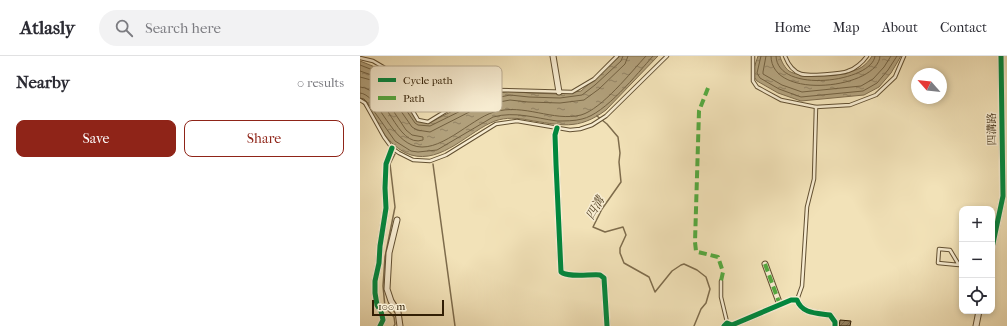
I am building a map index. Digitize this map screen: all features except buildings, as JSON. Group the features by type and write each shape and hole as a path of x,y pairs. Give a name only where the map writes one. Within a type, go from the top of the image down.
{"street":[{"path":"553,56 562,92"},
{"name":"四溝路","path":"993,242 1003,196 1001,56"},
{"path":"557,128 555,135 561,272 567,275 600,275 604,278 607,326"},
{"path":"380,326 383,320 376,299 375,281 379,263 386,208 386,164 392,148"},
{"path":"397,220 389,253 387,289 390,301 398,312 400,326"},
{"path":"765,264 780,305"},
{"path":"725,324 732,325 791,300 797,300 801,309 830,315 835,322 835,326"},
{"path":"976,326 978,314"}],"lane":[{"path":"502,90 572,92 594,79 617,56"},
{"path":"360,100 365,103 384,138 392,148 413,160 430,161 446,155 496,124 517,121 570,130 580,129 592,125 606,116 667,56"},
{"path":"752,56 753,81 757,87 781,100 816,107 850,105 876,95 895,77 904,56"},
{"path":"785,56 789,67 801,74 810,75 847,72 858,66 868,56"},
{"path":"360,58 373,61 381,66"},
{"path":"797,300 802,286 807,207 814,179 816,107"},
{"path":"413,112 418,120 428,122 444,112"},
{"path":"939,249 950,250 960,265 938,264 939,249"},
{"path":"721,282 721,297 725,324"}],"water":[{"path":"620,56 658,56 606,110 596,117 577,124 568,125 550,124 516,118 499,120 485,126 444,151 434,155 422,157 411,155 395,146 388,139 360,100 360,61 372,66 370,66 370,112 412,112 418,121 429,123 451,112 502,112 502,93 510,91 560,94 581,91"},
{"path":"758,56 780,56 786,68 796,74 826,76 847,73 862,67 872,56 901,56 891,73 879,87 864,95 801,101 778,93 757,81 752,74"}],"waterway":[{"name":"四溝","path":"597,116 607,124 618,137 621,182 602,209 593,227 605,232 623,227 626,235 620,248 620,253 624,263 649,277 655,292 672,271 684,264 697,270 706,277 710,289 706,303 701,309 694,326"},
{"path":"394,326 394,317 385,307 383,286 385,257 395,207 390,164 395,154"},
{"path":"433,164 455,326"}],"marked path":[{"path":"708,88 699,111 695,242 696,251 718,257 723,272 721,281"},
{"path":"765,264 780,305"}],"cycle path":[{"path":"993,242 1003,196 1001,56"},
{"path":"557,128 555,135 561,272 569,275 600,275 604,278 607,326"},
{"path":"380,326 383,320 381,311 377,305 375,281 379,263 386,208 386,164 392,148"},
{"path":"724,326 727,323 732,325 791,300 797,300 802,308 810,312 830,315 835,322 835,326"}]}
